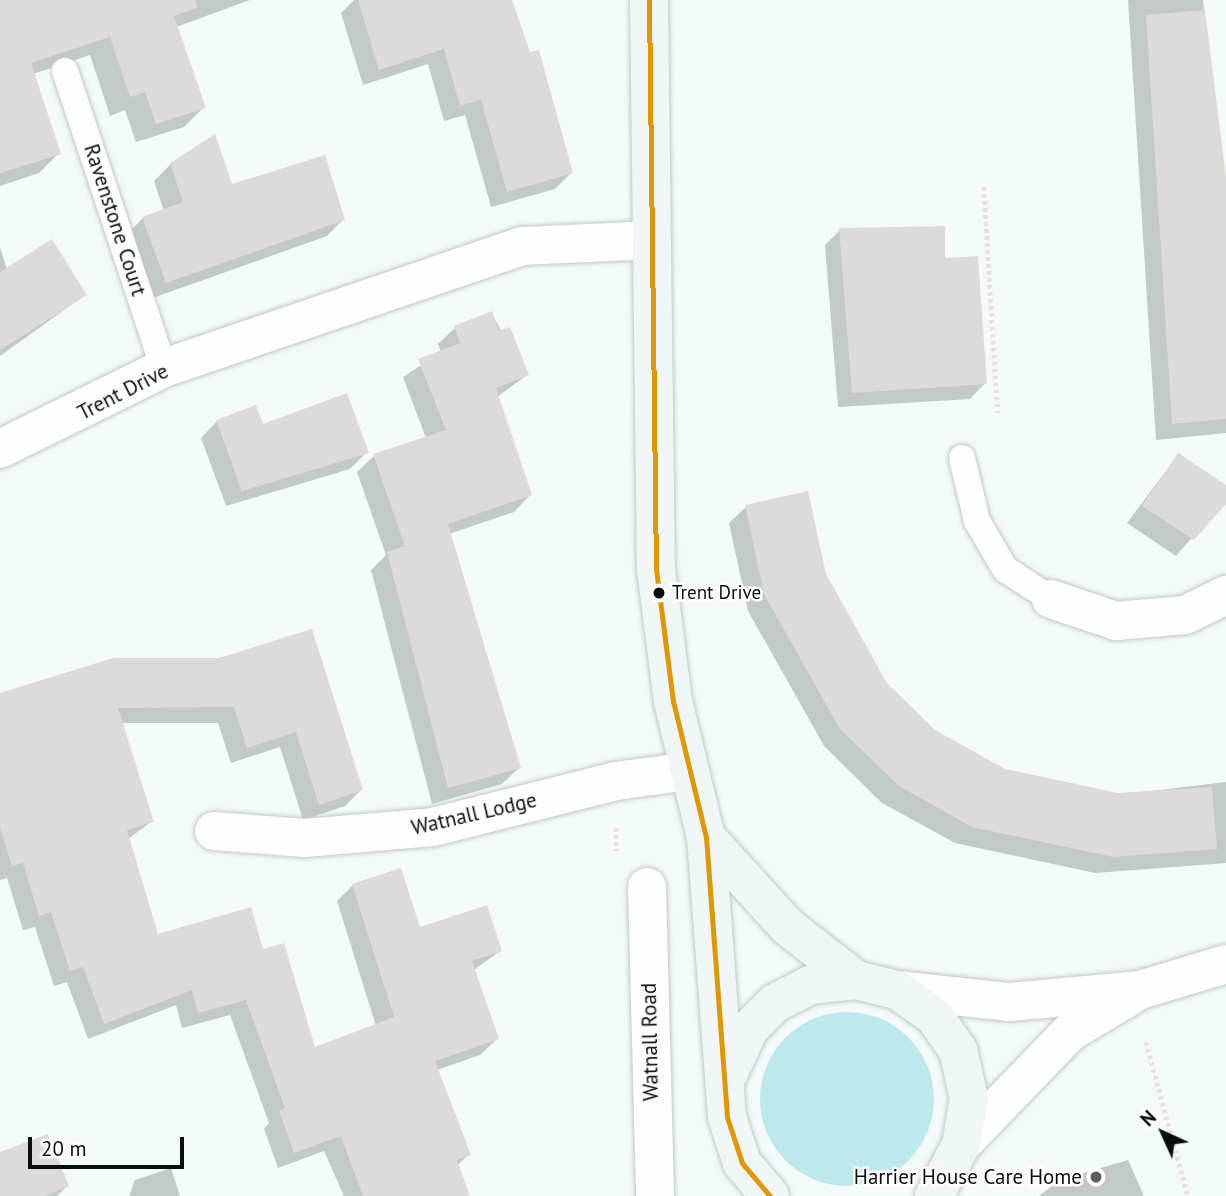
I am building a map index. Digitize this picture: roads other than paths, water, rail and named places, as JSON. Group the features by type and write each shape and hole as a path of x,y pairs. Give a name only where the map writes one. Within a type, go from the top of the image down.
{"main road":[{"path":"649,0 656,569 689,771 706,836 728,1075 727,1117 742,1163 770,1196"},
{"path":"706,836 788,927 856,980"},
{"path":"728,1075 749,1029 775,1003 810,985 856,980 897,990 934,1016 958,1050 969,1098 939,1178"}],"street":[{"name":"Trent Drive","path":"0,449 164,368 523,246 652,240"},
{"path":"1051,599 1116,621 1185,615 1226,595"},
{"name":"Watnall Lodge","path":"214,831 305,838 433,827 615,781 689,771"},
{"name":"Watnall Road","path":"647,887 655,1196"},
{"path":"897,990 1010,1002 1140,990 1226,964"},
{"path":"939,1178 1070,1032 1140,990"}],"lane":[{"name":"Ravenstone Court","path":"65,71 164,368"},
{"path":"962,458 977,522 1005,569 1051,599"}],"place":[{"name":"Trent Drive","path":"659,593"},
{"name":"Harrier House Care Home","path":"1096,1177"}]}
